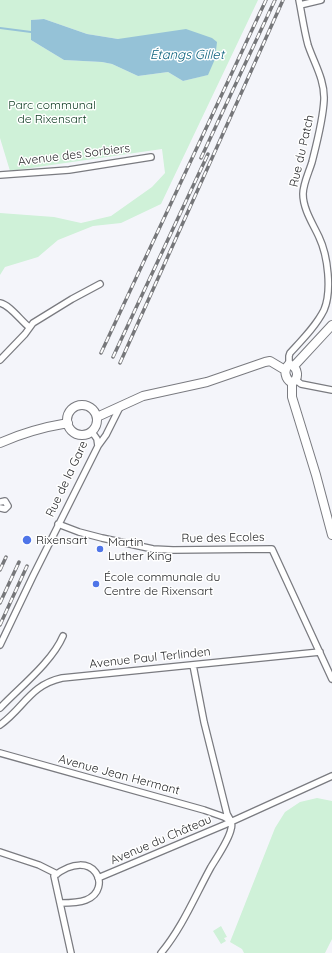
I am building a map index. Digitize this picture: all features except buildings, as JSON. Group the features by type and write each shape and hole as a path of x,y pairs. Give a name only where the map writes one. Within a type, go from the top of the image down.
{"street":[{"path":"300,2 322,0"},
{"name":"Rue du Patch","path":"290,367 290,353 311,330 324,311 329,298 329,280 324,252 321,241 304,202 303,193 320,125 324,101 324,88 308,43 300,2"},
{"name":"Avenue des Sorbiers","path":"0,175 69,170 151,157"},
{"path":"0,360 25,334 33,323 83,292 100,284"},
{"path":"0,303 7,306 29,327"},
{"path":"332,325 290,367 288,379 301,384 332,390"},
{"path":"97,417 132,400 150,394 207,382 265,362 270,361 290,367 297,372 298,376 294,382 293,401 330,523 332,535"},
{"path":"78,406 89,406 97,417 97,424 92,432 83,435 77,433 69,427 68,417 70,412 78,406"},
{"path":"98,446 106,435 120,407"},
{"path":"0,443 24,433 49,426 68,423"},
{"name":"Rue de la Gare","path":"0,645 58,524 98,446 97,439 92,432"},
{"path":"0,502 5,501 8,506 5,509 0,508"},
{"name":"Rue des Ecoles","path":"58,524 79,532 152,549 272,549 332,678"},
{"path":"0,708 57,649 63,636"},
{"name":"Avenue Paul Terlinden","path":"0,725 34,692 51,681 84,675 320,652"},
{"path":"161,953 172,937 224,845 231,829 231,821 227,814 204,722 193,665"},
{"name":"Avenue Jean Hermant","path":"0,753 204,810 224,816 231,821"},
{"name":"Avenue du Château","path":"98,878 332,776"},
{"path":"0,852 39,865 57,874"},
{"path":"61,903 77,902 90,898 97,891 98,878 95,871 83,865 71,866 54,876 71,953"}],"green space":[{"name":"Parc communal de Rixensart","path":"0,0 258,0 161,204 121,223 93,226 58,240 38,257 5,267 0,275 0,213 54,217 81,223 111,216 152,187 165,173 162,149 10,171 0,138","holes":["44,19 87,34 118,39 207,75 183,81 168,72 138,76 112,64 64,60 31,40 31,20"]},
{"path":"317,798 332,801 332,939 325,953 244,953 242,949 230,942 275,828 285,812 300,802"},
{"path":"221,926 227,937 224,938 226,941 221,944 213,931"}],"water":[{"name":"Étangs Gillet","path":"44,19 87,34 118,39 186,29 212,38 217,42 215,59 208,75 183,81 168,72 138,76 112,64 64,60 31,40 31,20"}],"waterway":[{"path":"0,28 31,32"}],"railway":[{"path":"101,353 266,0"},
{"path":"201,158 275,0"},
{"path":"120,363 283,0"},
{"path":"113,357 208,154"},
{"path":"0,570 6,557"},
{"path":"0,603 19,562"},
{"path":"0,625 27,566"}],"place":[{"name":"Rixensart","path":"27,540"},
{"name":"Martin Luther King","path":"100,549"},
{"name":"École communale du Centre de Rixensart","path":"96,584"}]}
